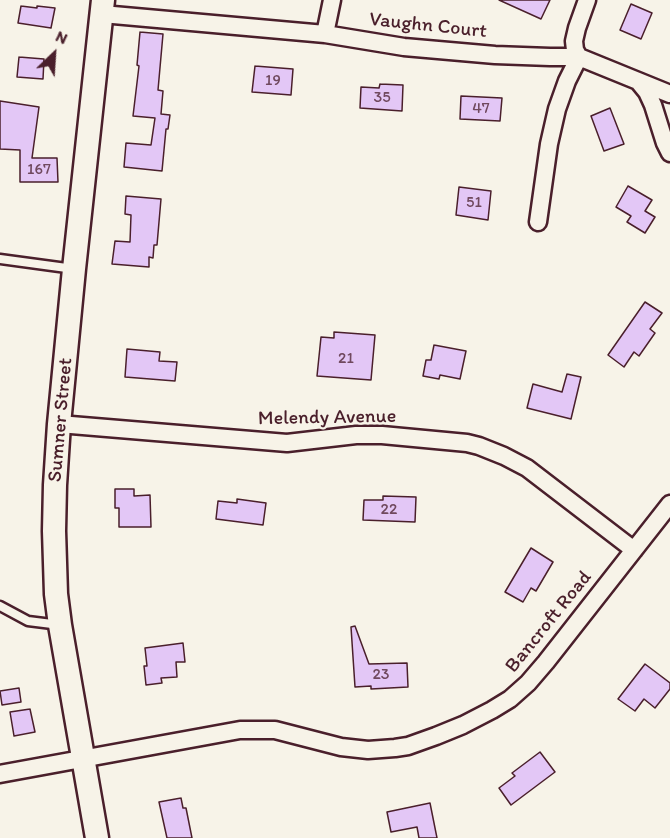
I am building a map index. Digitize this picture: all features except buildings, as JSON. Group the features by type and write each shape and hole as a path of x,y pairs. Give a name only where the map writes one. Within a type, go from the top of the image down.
{"main road":[{"name":"Sumner Street","path":"97,838 60,625 56,594 54,531 59,424 102,7"}],"street":[{"path":"326,34 332,0"},
{"path":"587,0 574,41 579,57 670,94"},
{"name":"Vaughn Court","path":"102,7 326,34 404,47 495,55 579,57"},
{"path":"538,222 549,144 557,109 579,57"},
{"path":"637,80 647,92 653,105 670,153"},
{"name":"Melendy Avenue","path":"59,424 264,442 382,435 467,443 492,451 527,468 634,550"},
{"name":"Bancroft Road","path":"0,774 240,730 275,730 340,747 368,750 408,746 436,736 492,710 510,699 528,683 670,504"}],"lane":[{"path":"0,259 74,269"},
{"path":"0,606 28,621 60,625"}]}
